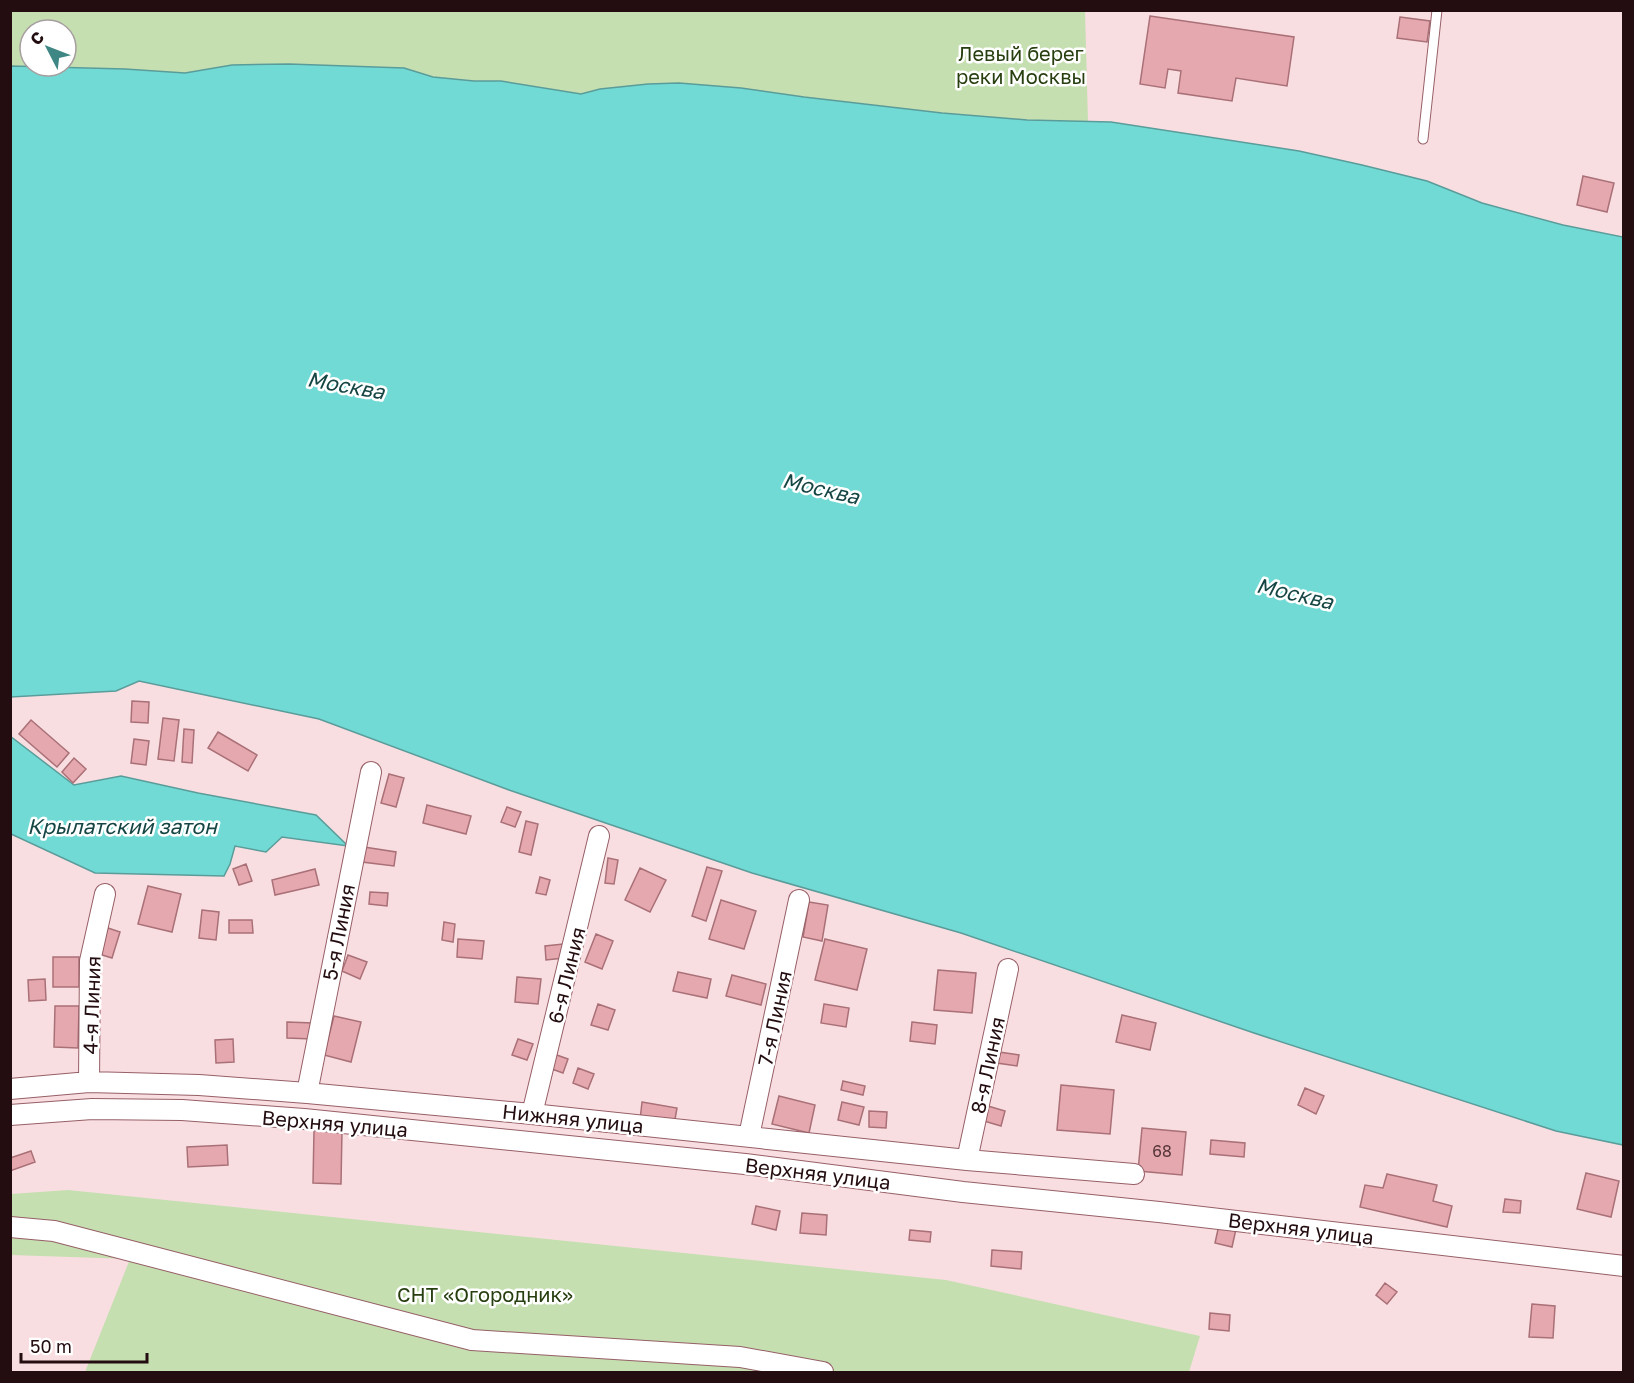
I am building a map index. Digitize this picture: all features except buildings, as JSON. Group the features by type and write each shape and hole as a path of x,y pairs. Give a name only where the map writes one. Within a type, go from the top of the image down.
{"street":[{"name":"5-я Линия","path":"307,1093 371,772"},
{"name":"6-я Линия","path":"532,1114 599,836"},
{"name":"4-я Линия","path":"90,1082 90,961 105,894"},
{"name":"7-я Линия","path":"749,1136 799,900"},
{"name":"8-я Линия","path":"967,1160 1008,969"},
{"name":"Нижняя улица","path":"10,1089 90,1082 199,1084 532,1114 967,1160 1134,1174"},
{"name":"Верхняя улица","path":"10,1115 92,1109 182,1110 316,1120 745,1164 963,1192 1159,1212 1623,1266"},
{"path":"10,1227 54,1231 472,1340 740,1358 823,1372"}],"lane":[{"path":"1423,139 1437,10"}],"green space":[{"name":"Левый берег реки Москвы","path":"11,11 1085,11 1088,122 942,113 741,88 679,83 600,89 581,94 501,81 433,77 404,68 232,65 185,73 78,68 78,18 18,18 18,66 11,66"},
{"name":"СНТ «Огородник»","path":"68,1190 946,1280 1200,1336 1189,1372 85,1372 130,1259 11,1255 11,1194"}],"water":[{"name":"Москва","path":"289,64 404,68 433,77 501,81 581,94 600,89 679,83 741,88 942,113 1027,120 1111,122 1299,151 1362,165 1427,181 1482,203 1563,225 1623,237 1623,1145 1556,1131 1254,1033 961,933 752,873 509,790 319,719 139,681 116,691 11,697 11,66 18,66 18,78 78,78 78,68 185,73 232,65"},
{"name":"Крылатский затон","path":"10,736 74,785 121,776 316,815 348,846 282,837 266,852 235,846 224,876 95,873 11,834"}]}
